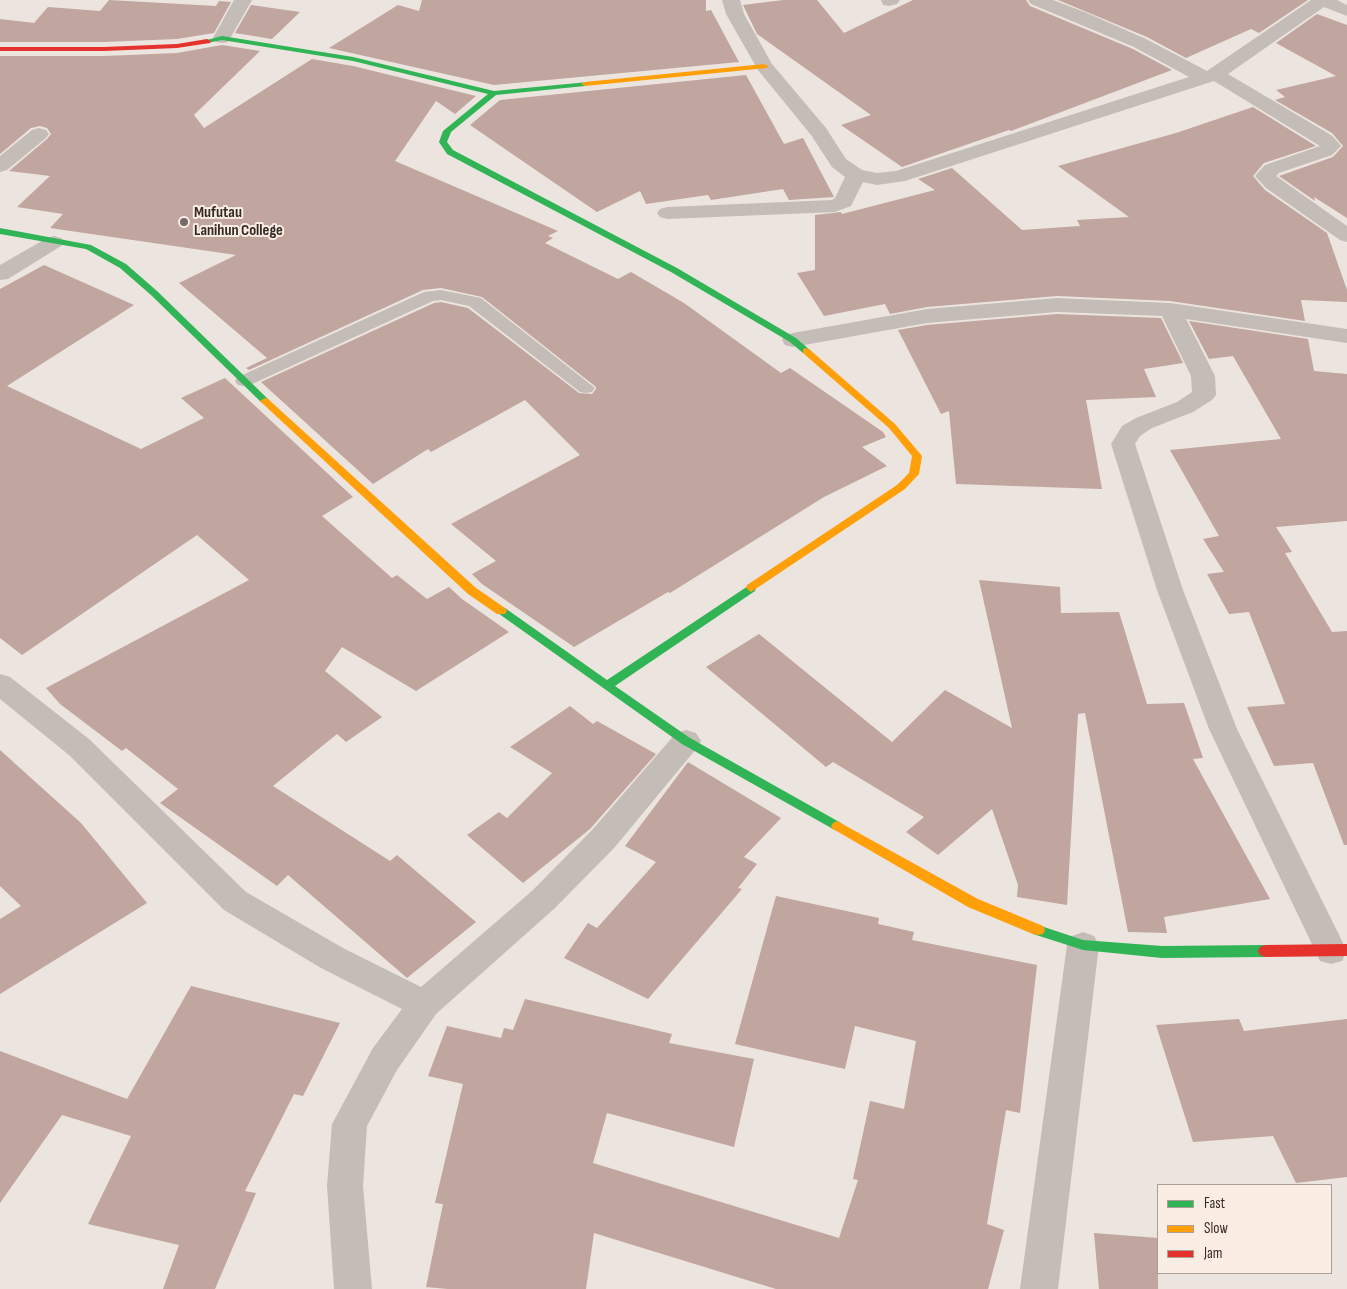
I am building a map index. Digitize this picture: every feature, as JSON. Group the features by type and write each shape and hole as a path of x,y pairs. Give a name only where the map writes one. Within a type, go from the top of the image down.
{"street":[{"path":"222,38 243,0"},
{"path":"731,0 735,14 764,66 818,132 839,162 856,175 876,179 898,177 1211,76 1323,0 1347,11"},
{"path":"1037,0 1081,17 1211,76 1324,139 1339,145"},
{"path":"0,49 104,49 177,46 222,38 353,59 494,93 764,66"},
{"path":"494,93 447,131 442,142 450,152 674,270 793,340 854,392 907,442 917,456 914,474 901,487 608,685"},
{"path":"0,166 39,134"},
{"path":"1339,145 1325,152 1272,169 1265,176 1273,184 1347,236"},
{"path":"668,213 834,206 844,202 856,175"},
{"path":"0,231 88,247 123,266 154,292 244,381 472,590 686,741 973,903 1024,925 1083,945 1162,952 1339,950 1223,729 1170,590 1122,444 1131,431 1144,423 1185,407 1204,395 1203,376 1170,310"},
{"path":"0,274 54,242"},
{"path":"793,340 927,316 1057,304 1170,310 1347,336"},
{"path":"0,684 79,747 235,901 332,958 424,1004"},
{"path":"353,1289 345,1186 350,1124 385,1059 424,1004 544,899 604,838 686,741"},
{"path":"1039,1289 1083,945"}],"lane":[{"path":"244,381 430,296 441,295 475,302 586,388"}],"building":[{"path":"109,0 216,6 219,1 231,2 214,33 177,39 104,42 0,42 0,19 34,23 48,7 100,11"},
{"path":"422,0 706,0 706,11 711,10 739,62 494,85 329,48 398,5 419,11"},
{"path":"783,0 817,0 844,33 913,0 1026,0 1030,6 1133,49 1172,70 1011,131 1009,130 902,167 841,125 871,115 757,34 743,5"},
{"path":"1058,0 1308,0 1259,33 1251,29 1186,58 1147,37"},
{"path":"251,5 300,12 272,39 235,33"},
{"path":"1317,14 1347,25 1347,218 1314,197 1315,201 1279,176 1333,157 1343,146 1332,133 1275,100 1285,97 1276,90 1336,76 1276,43"},
{"path":"222,45 260,51 194,115 204,128 312,59 353,66 476,96 455,114 436,101 395,161 558,231 548,236 553,238 545,243 618,279 631,272 684,303 781,373 790,368 883,432 886,437 862,447 887,466 824,497 670,593 668,592 574,647 482,584 472,574 496,561 451,524 580,455 525,400 431,452 428,449 373,484 261,382 434,303 441,302 468,308 579,393 592,394 596,387 482,297 441,288 423,290 249,370 246,368 267,358 179,283 236,255 50,228 63,214 17,207 50,176 9,171 51,134 47,128 40,126 31,128 0,154 0,56 104,56 177,53"},
{"path":"746,75 784,144 803,138 834,197 789,200 783,189 711,200 708,195 646,204 640,191 597,212 470,125 500,100"},
{"path":"1253,107 1316,146 1264,163 1253,176 1265,190 1327,233 1347,290 1347,302 1301,300 1305,321 1170,301 1057,296 927,307 890,314 885,304 824,316 797,273 815,270 815,215 841,212 842,214 935,190 918,179 952,168 1022,230 1080,226 1077,220 1129,217 1058,166 1176,133"},
{"path":"44,265 134,305 7,386 141,449 204,418 181,398 225,378 353,497 322,516 392,578 397,575 427,599 449,587 462,599 509,632 416,691 342,647 325,671 382,717 346,742 337,734 273,786 390,861 397,855 476,922 407,978 288,875 277,886 160,803 178,789 126,748 122,751 60,704 46,688 249,580 197,535 22,655 0,638 0,289"},
{"path":"1057,314 1161,318 1183,363 1144,369 1156,397 1086,400 1102,489 956,484 949,411 941,414 898,330 927,325"},
{"path":"1189,321 1308,339 1314,371 1347,374 1347,521 1276,527 1292,552 1285,553 1332,632 1347,631 1347,845 1344,845 1313,763 1274,766 1247,707 1285,704 1249,612 1229,614 1207,574 1224,572 1203,539 1219,536 1170,450 1281,439 1233,356 1209,359"},
{"path":"979,580 1060,587 1061,613 1119,612 1147,704 1184,703 1203,758 1193,759 1270,899 1164,917 1167,933 1128,932 1085,713 1078,714 1067,905 1017,897 1018,885 992,809 938,855 906,832 924,817 833,762 826,767 706,667 759,634 892,742 945,690 1012,728"},
{"path":"570,706 593,724 597,721 656,754 590,829 523,883 467,835 499,812 507,818 552,773 510,747"},
{"path":"0,750 81,823 147,903 0,994 0,919 21,906 0,886"},
{"path":"688,762 781,818 744,857 757,864 738,888 742,889 648,999 564,958 588,923 597,928 656,862 625,846"},
{"path":"776,896 879,918 878,924 914,932 912,940 1037,965 1020,1113 1006,1110 987,1224 1004,1230 988,1289 776,1289 594,1233 586,1289 448,1289 426,1287 443,1204 435,1203 463,1084 428,1076 447,1026 501,1038 504,1028 513,1030 525,999 672,1034 669,1043 754,1059 734,1147 607,1113 593,1163 839,1238 858,1180 853,1179 870,1101 904,1109 916,1041 855,1026 845,1069 735,1044"},
{"path":"191,986 340,1023 303,1096 294,1094 245,1191 256,1193 215,1289 163,1289 179,1245 88,1224 131,1136 62,1115 0,1203 0,1051 127,1099"},
{"path":"1239,1019 1244,1031 1347,1019 1347,1177 1296,1183 1273,1136 1193,1142 1156,1025"},
{"path":"1094,1233 1157,1238 1158,1289 1099,1289"}],"traffic: fast":[{"path":"207,41 222,38 353,59 494,93 585,84"},
{"path":"494,93 447,131 443,142 450,152 674,270 793,340 806,351"},
{"path":"0,231 88,247 123,266 154,293 265,401"},
{"path":"608,685 751,588"},
{"path":"501,611 686,741 837,826"},
{"path":"1038,930 1083,945 1162,952 1265,951"}],"traffic: slow":[{"path":"585,84 764,66"},
{"path":"751,588 901,487 914,474 917,456 892,426 806,351"},
{"path":"265,401 472,591 501,611"},
{"path":"837,826 973,903 1038,930"}],"traffic: jam":[{"path":"0,49 104,49 177,46 207,41"},
{"path":"1265,951 1347,950"}],"place":[{"name":"Mufutau Lanihun College","path":"184,222"}]}
